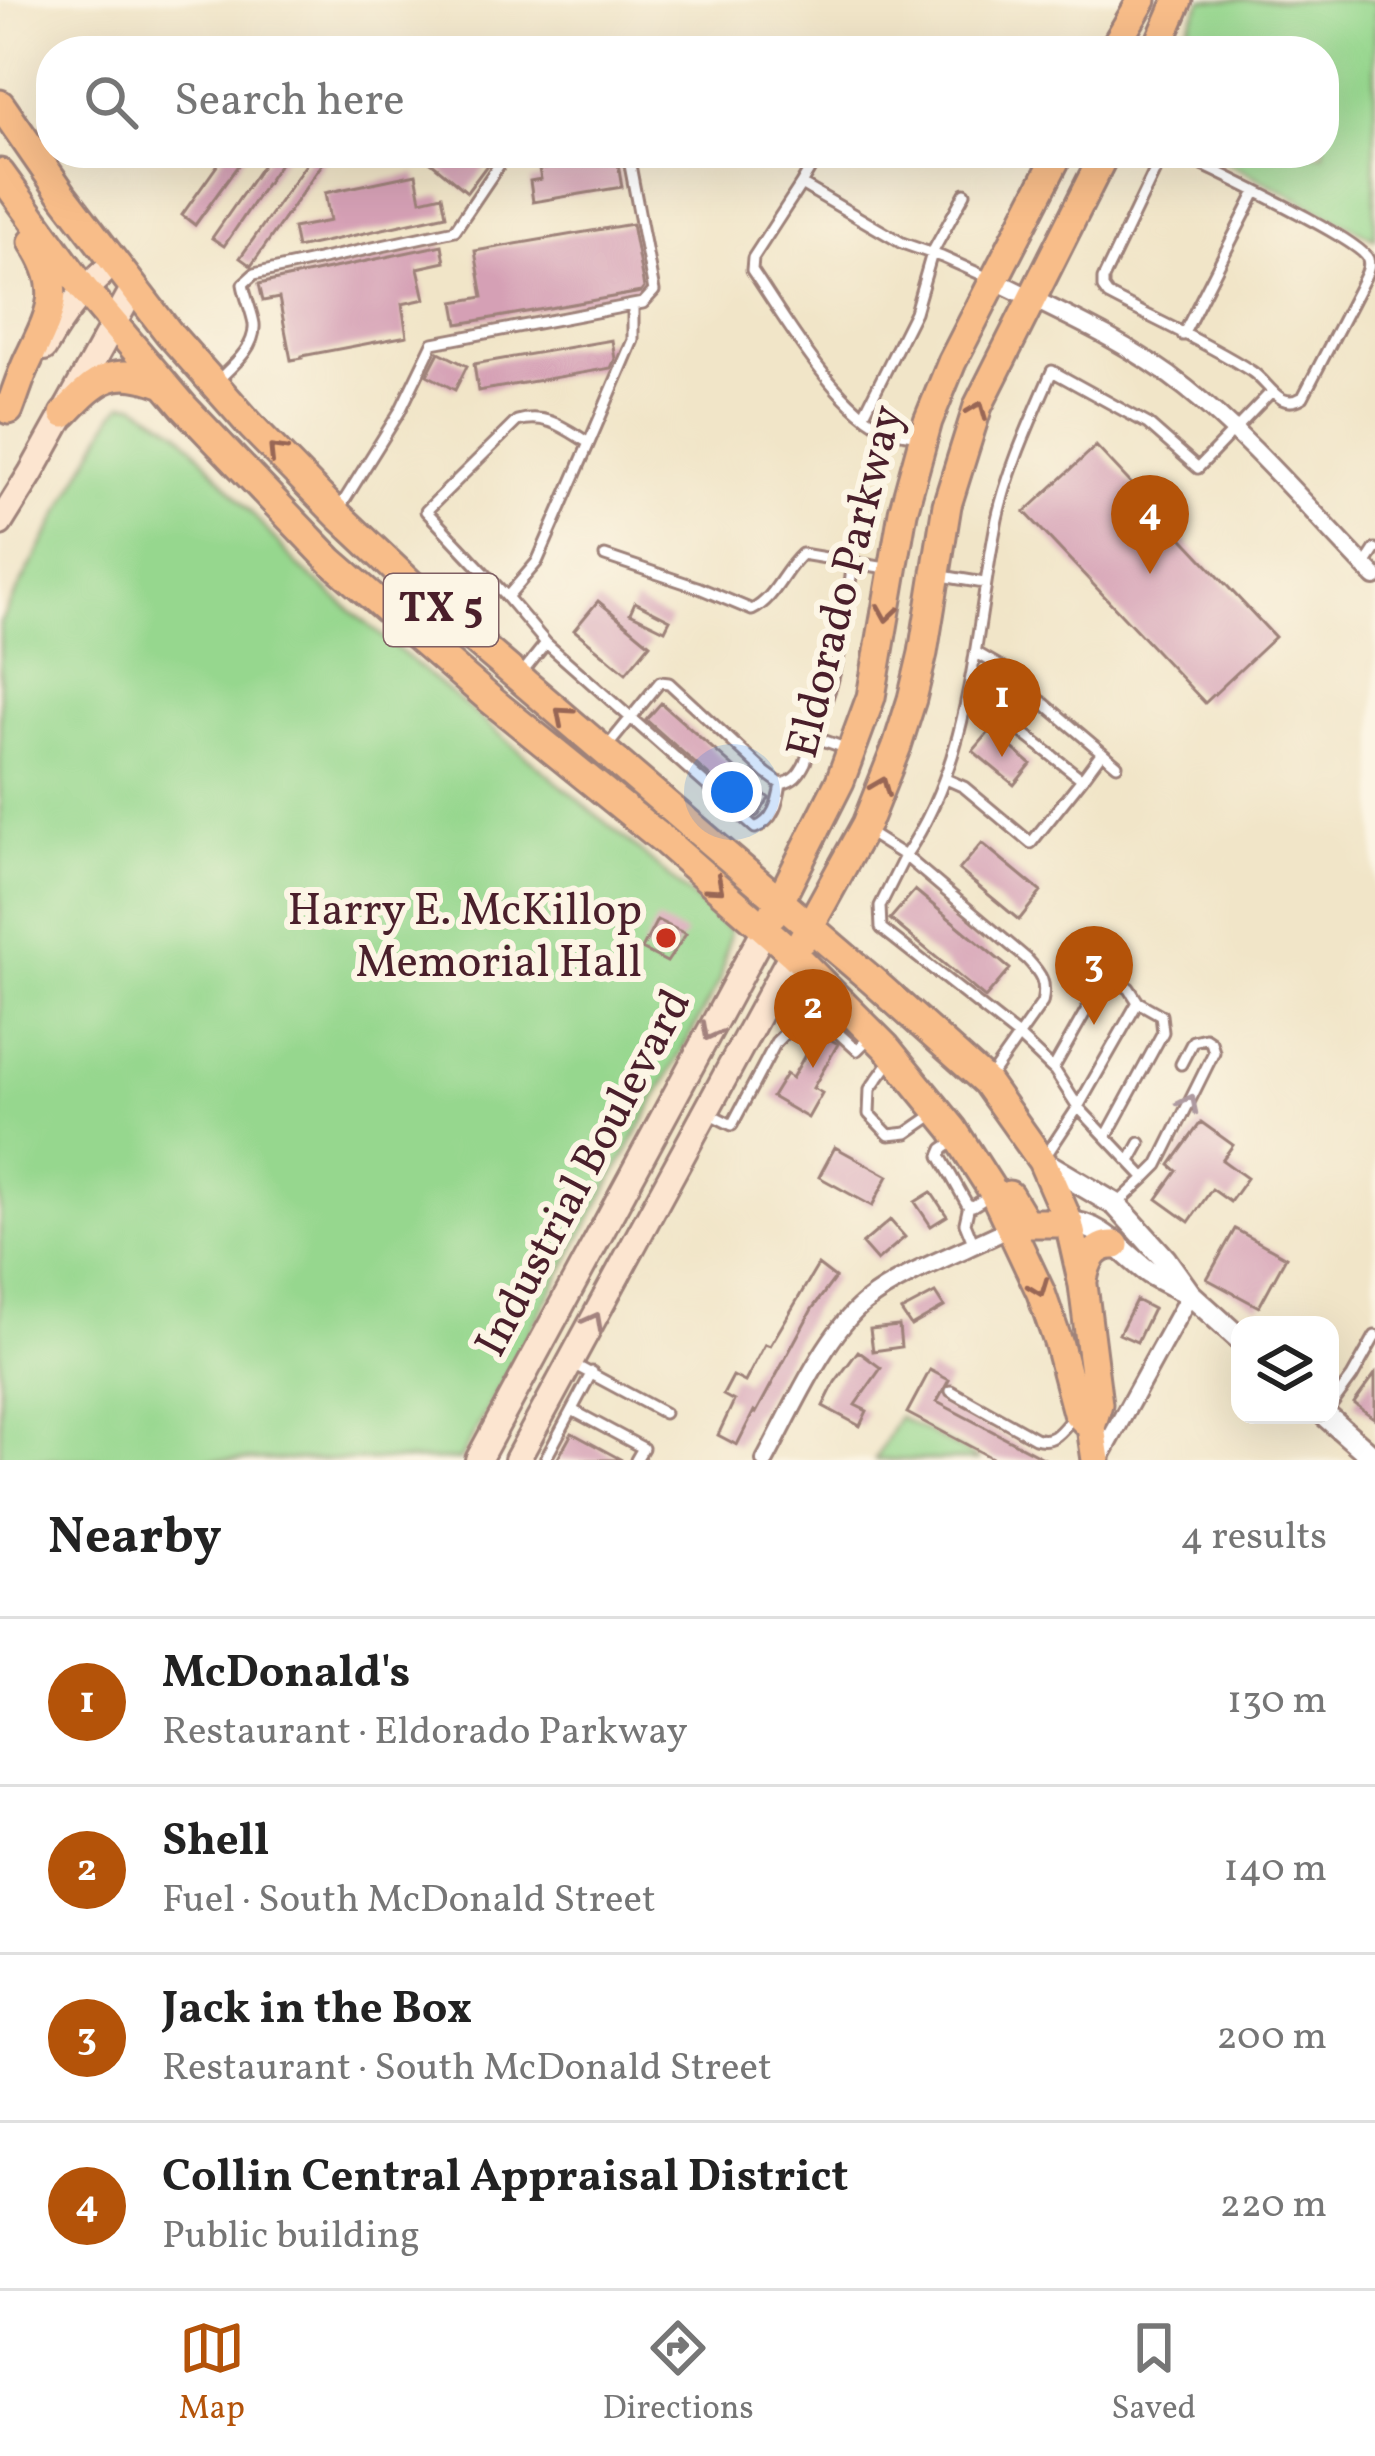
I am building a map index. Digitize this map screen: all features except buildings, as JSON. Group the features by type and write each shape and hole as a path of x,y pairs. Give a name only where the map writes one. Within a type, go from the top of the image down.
{"main road":[{"path":"1121,36 1142,0"},
{"path":"1162,36 1178,0"},
{"name":"TX 5","path":"0,104 36,157"},
{"name":"TX 5","path":"44,168 214,385 336,514 429,601 986,1082 1042,1161 1069,1223 1083,1285 1098,1404 1084,1420"},
{"name":"Eldorado Parkway","path":"765,928 853,751 877,670 903,512 923,437 952,362 1051,168"},
{"name":"Eldorado Parkway","path":"792,953 811,928 862,830 912,699 946,505 970,428 1098,168"},
{"name":"TX 5","path":"0,173 84,289 164,384 331,561 765,928 792,953 820,998 874,1034 894,1056 958,1138 982,1199 1012,1227 1051,1319 1097,1460"},
{"path":"0,194 46,262 52,289 48,321 5,418"},
{"path":"5,418 58,322 84,289 115,262"},
{"path":"0,523 134,287"},
{"path":"64,414 94,382 105,377 130,374 164,384"},
{"path":"894,569 934,575"},
{"path":"584,775 604,750"},
{"path":"666,842 680,817"},
{"name":"Industrial Boulevard","path":"484,1449 765,928"},
{"name":"Industrial Boulevard","path":"528,1458 581,1368 706,1112 792,953"},
{"path":"1017,1123 996,1112 956,1070 947,1065 931,1069 926,1078 935,1106 983,1152 1024,1220 1040,1225 1069,1223"},
{"path":"1083,1285 1093,1254 1115,1245"},
{"path":"539,1348 581,1368"},
{"path":"484,1449 528,1458"}],"street":[{"path":"994,280 1152,364 1188,389 1370,572"},
{"path":"1042,1161 1116,1205 1166,1259 1190,1294 1231,1331"},
{"path":"1069,1223 1087,1226 1151,1274 1190,1294"},
{"path":"765,1460 824,1354 863,1304 909,1276 1012,1227"},
{"path":"1097,1460 1190,1294"},
{"path":"1335,1424 1375,1459"}],"lane":[{"path":"214,385 251,340 254,325 242,284 254,274 454,230 497,168"},
{"path":"336,514 400,411 433,343 643,303 654,290 632,168"},
{"path":"810,168 753,258 752,270 815,363 864,414 889,430 923,437"},
{"path":"1156,168 1110,261 1103,288 1108,295 1249,370 1287,403 1297,402 1360,287 1369,261 1351,242 1209,168"},
{"path":"801,184 902,243 994,280"},
{"path":"1183,335 1256,192"},
{"path":"864,414 915,312 932,253 964,193"},
{"path":"507,597 537,562 589,443 633,340 633,305"},
{"path":"1144,1178 1078,1107 1053,1070 1018,1036 881,928 880,906 946,778 969,691 999,512 1052,371 1148,424 1198,467 1272,391"},
{"path":"589,443 551,420 534,416 517,421 427,511 546,644 755,827 763,825 777,807 781,784"},
{"path":"1370,572 1375,549"},
{"path":"605,556 752,610 765,604 802,554 894,569"},
{"path":"781,784 799,775 814,737 841,647 853,562"},
{"path":"934,575 984,584"},
{"path":"519,677 546,644"},
{"path":"975,652 1001,668 1117,766"},
{"path":"604,750 660,682 669,683 781,784"},
{"path":"969,691 1082,778"},
{"path":"814,737 853,751"},
{"path":"946,778 964,787 1031,843 1102,752"},
{"path":"862,830 905,856 1042,976 1042,1003 986,1082"},
{"path":"1053,1070 1108,979 1129,988 1138,1003 1161,1015 1162,1032 1107,1135"},
{"path":"706,1112 731,1125 776,1042 820,998"},
{"path":"1042,1161 1138,1003"},
{"path":"752,1028 776,1042"},
{"path":"1116,1205 1158,1165 1214,1052 1211,1042 1205,1038 1193,1041 1181,1064"},
{"path":"894,1056 870,1089 869,1114 889,1135 907,1133 935,1106"},
{"path":"1130,1161 1140,1144"},
{"path":"975,1246 965,1223 982,1199"},
{"path":"1339,1395 1375,1336"},
{"path":"528,1458 572,1410 581,1368 664,1413"},
{"path":"951,1391 1044,1441 1084,1420"},
{"path":"572,1410 643,1448 636,1460"}],"green space":[{"path":"1202,0 1375,0 1375,239 1239,168 1339,168 1339,36 1184,36"},
{"path":"123,404 135,404 180,432 300,568 730,931 720,980 460,1460 0,1460 0,623"},
{"path":"899,1416 903,1419 980,1460 875,1460"}],"place":[{"name":"Collin Central Appraisal District","path":"1150,574"},
{"name":"McDonald's","path":"1002,757"},
{"name":"Harry E. McKillop Memorial Hall","path":"666,938"},
{"name":"Jack in the Box","path":"1094,1025"},
{"name":"Shell","path":"813,1068"}]}
